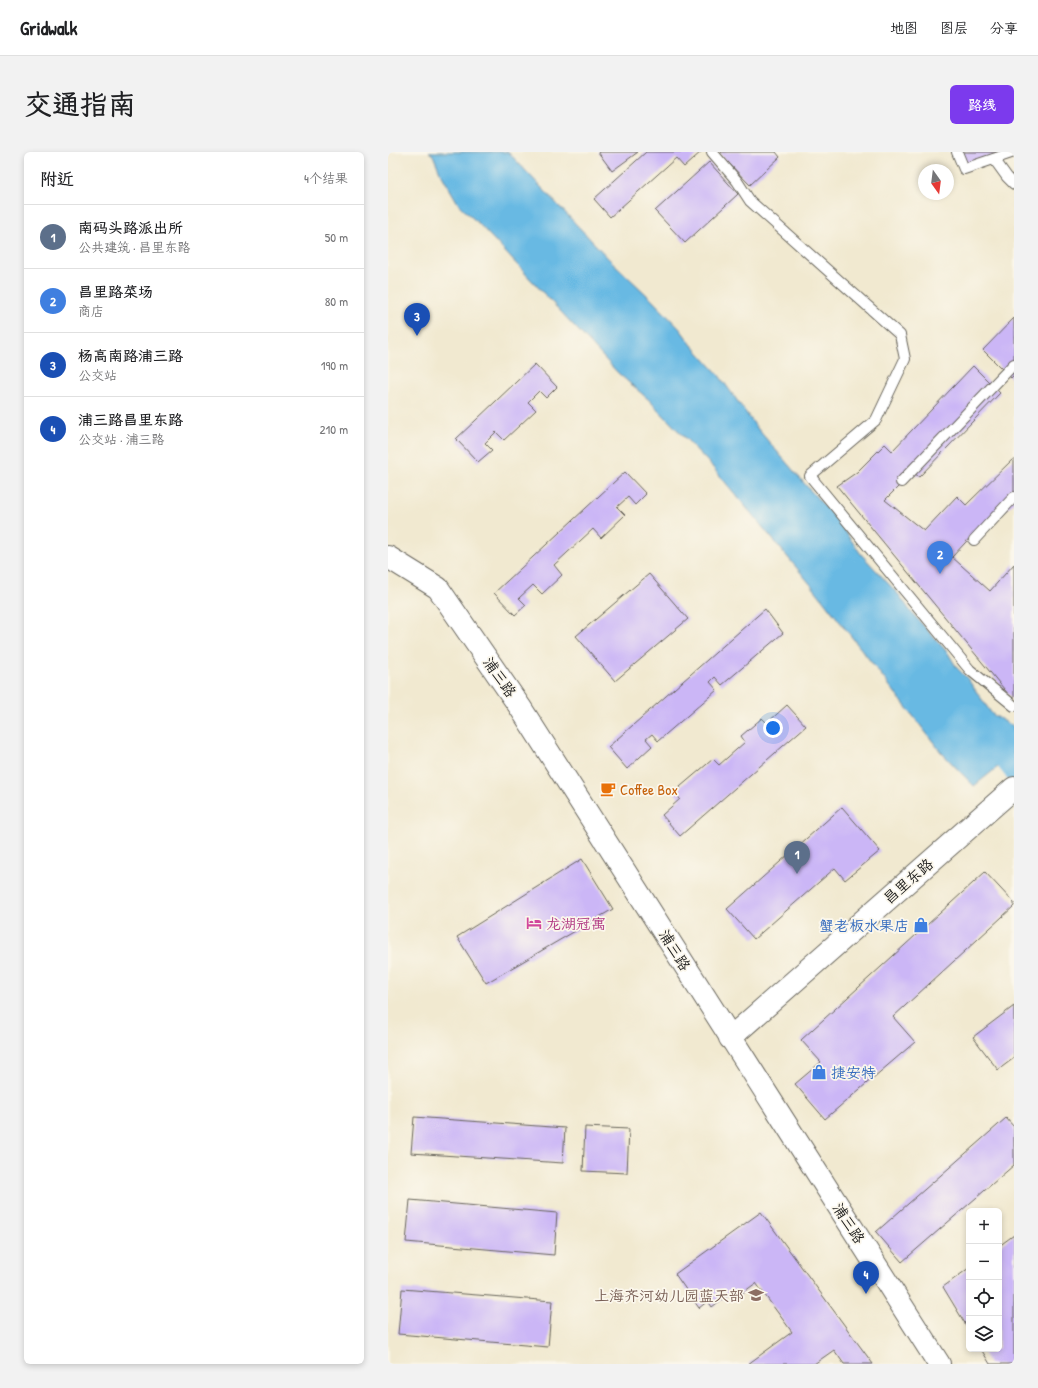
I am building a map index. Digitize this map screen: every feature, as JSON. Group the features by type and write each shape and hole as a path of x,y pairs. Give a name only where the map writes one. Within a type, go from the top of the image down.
{"street":[{"name":"浦三路","path":"388,557 438,588 520,707 939,1364"},
{"name":"昌里东路","path":"730,1038 1014,788"}],"lane":[{"path":"712,152 737,181 750,201 900,335 905,359 876,420 810,476 970,670 1014,706"},
{"path":"957,152 964,169 1014,152"},
{"path":"994,159 1014,184"},
{"path":"901,482 1013,367"},
{"path":"974,540 1014,498"}],"water":[{"path":"429,152 508,152 608,258 649,297 680,329 691,344 718,374 757,428 836,519 861,554 899,595 911,612 948,653 957,668 967,678 992,714 1014,727 1014,754 974,786 941,752 816,591 710,464 648,399 618,373 481,226 459,205 440,172 433,155"}],"building":[{"path":"598,152 638,152 612,171"},
{"path":"646,152 701,152 684,167 676,158 610,217 594,199"},
{"path":"722,152 776,152 780,157 750,185 720,154"},
{"path":"960,152 1007,152 965,166"},
{"path":"709,162 738,194 685,243 655,211"},
{"path":"1014,318 1014,375 1011,378 983,350"},
{"path":"535,364 557,387 546,398 539,391 528,402 536,410 504,440 496,432 485,443 492,450 478,462 456,439"},
{"path":"973,366 1000,393 919,477 913,472 885,500 924,531 957,496 966,505 1014,458 1014,503 977,530 952,557 990,591 1014,564 1014,699 1009,695 837,486 857,472 885,444 892,451"},
{"path":"625,472 646,494 635,505 628,497 617,507 625,515 601,538 593,529 554,565 562,575 542,594 533,585 519,598 526,605 515,615 494,593"},
{"path":"649,574 688,619 615,681 576,636"},
{"path":"765,609 783,633 722,685 715,677 710,682 717,690 658,741 652,734 646,739 652,746 627,769 608,747"},
{"path":"787,705 806,726 680,836 662,815 680,799 674,792 713,759 719,765 745,742 741,736 762,718 767,723"},
{"path":"842,807 880,851 845,880 835,868 754,939 727,909"},
{"name":"龙湖冠寓","path":"582,859 613,909 486,983 457,937"},
{"path":"985,872 1014,903 1014,906 893,1017 915,1042 825,1119 795,1084 821,1062 801,1040"},
{"path":"1014,1006 1014,1058 998,1070 973,1037"},
{"path":"414,1117 565,1128 563,1163 411,1153"},
{"path":"1006,1118 1014,1127 1014,1165 902,1262 876,1232"},
{"path":"585,1127 629,1129 627,1173 583,1171"},
{"path":"410,1200 557,1213 554,1255 406,1242"},
{"path":"761,1212 873,1364 844,1364 834,1350 814,1364 748,1364 792,1332 756,1283 734,1299 730,1293 712,1307 708,1301 699,1308 675,1274"},
{"path":"1014,1235 1014,1364 990,1364 983,1352 1002,1352 1002,1244"},
{"path":"966,1270 966,1325 943,1287"},
{"path":"402,1289 552,1301 548,1347 398,1334"}],"waterway":[{"path":"989,741 1014,772"}],"place":[{"name":"杨高南路浦三路","path":"417,336"},
{"name":"昌里路菜场","path":"940,574"},
{"name":"Coffee Box","path":"608,789"},
{"name":"南码头路派出所","path":"797,874"},
{"name":"龙湖冠寓","path":"534,923"},
{"name":"蟹老板水果店","path":"921,925"},
{"name":"捷安特","path":"819,1072"},
{"name":"浦三路昌里东路","path":"866,1294"},
{"name":"上海齐河幼儿园蓝天部","path":"756,1295"}]}
